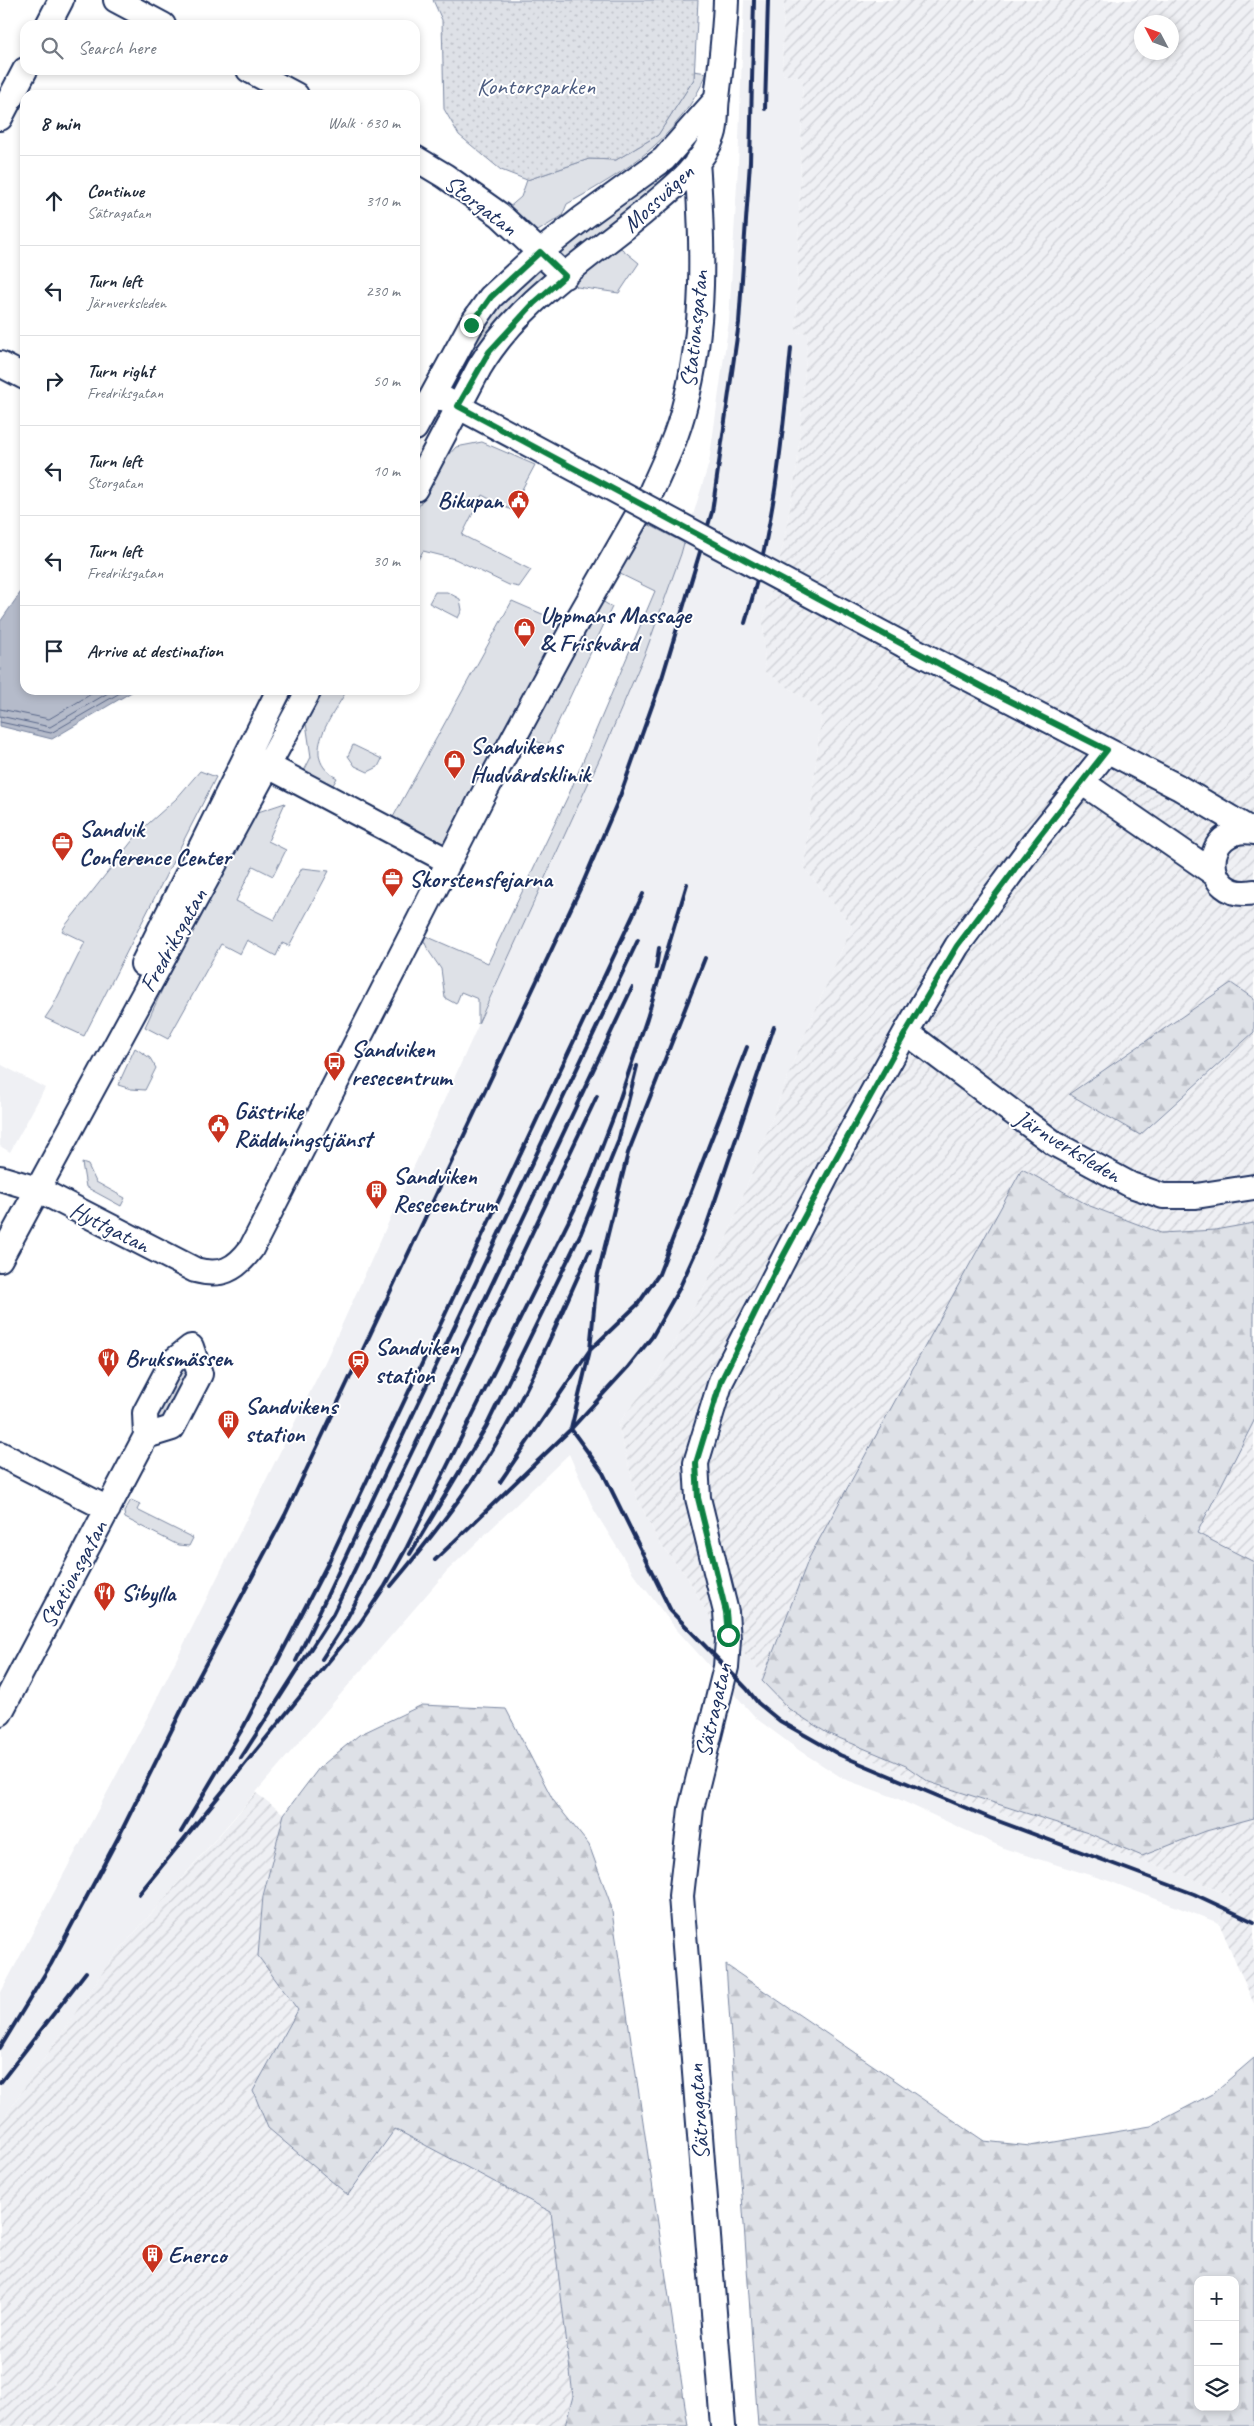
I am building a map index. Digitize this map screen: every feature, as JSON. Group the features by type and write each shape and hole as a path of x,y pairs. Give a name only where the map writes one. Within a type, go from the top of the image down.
{"street":[{"path":"51,20 61,0"},
{"path":"116,0 154,20"},
{"name":"Mossvägen","path":"565,276 669,192 704,154 714,134 725,39 726,0"},
{"path":"0,118 22,75"},
{"path":"258,75 287,90"},
{"name":"Mossvägen","path":"540,252 584,217 664,160 717,99"},
{"name":"Storgatan","path":"420,161 445,176 500,215 565,276"},
{"name":"Stationsgatan","path":"652,490 673,443 684,409 695,361 702,288 697,162"},
{"path":"420,419 471,325 491,297 540,252"},
{"path":"420,478 458,406 495,344 534,303 565,276"},
{"path":"0,364 20,374"},
{"path":"434,393 904,645 1178,787 1254,832"},
{"path":"245,754 448,861 573,628 636,518"},
{"name":"Fredriksgatan","path":"36,1189 53,1148 275,695"},
{"name":"Fredriksgatan","path":"0,1259 36,1189 268,767 305,695"},
{"name":"Sätragatan","path":"723,2426 681,1896 691,1809 726,1667 728,1635 726,1612 698,1498 696,1463 721,1381 779,1264 906,1032 957,946 1107,750"},
{"path":"1083,783 1215,874 1227,888 1235,892 1254,892"},
{"path":"1215,874 1213,864 1218,845 1234,832 1254,832"},
{"name":"Hyttgatan","path":"0,1178 36,1189 195,1270 221,1273 232,1270 251,1249 448,861"},
{"name":"Järnverksleden","path":"906,1032 1055,1144 1132,1184 1163,1196 1196,1196 1254,1187"},
{"name":"Stationsgatan","path":"0,1713 146,1436"},
{"path":"0,1454 108,1509"}],"shaded area":[{"path":"744,0 784,0 782,74 803,78 796,332 808,333 797,467 783,546 763,621 765,672 822,710 804,868 852,926 796,1055 730,1230 702,1293 659,1371 618,1424 637,1498 660,1544 688,1578 708,1615 760,1671 783,1709 833,1741 933,1788 1041,1828 1182,1874 1230,1896 1219,1923 1109,1881 1006,1849 896,1798 844,1779 800,1751 757,1719 676,1629 633,1573 594,1510 569,1454 447,1571 111,1960 0,2124 0,1994 150,1712 324,1364 604,749 646,651 681,554 709,463 729,321 738,167"},
{"path":"784,0 1254,0 1254,2004 1219,1923 1230,1896 1182,1874 1041,1828 933,1788 833,1741 783,1709 760,1671 708,1615 688,1578 660,1544 637,1498 618,1424 659,1371 702,1293 730,1230 796,1055 852,926 804,868 822,710 765,672 763,621 783,546 797,467 808,333 796,332 803,78 782,74"},
{"path":"0,1064 45,1088 10,1152 0,1146"},
{"path":"256,1793 284,1814 263,1896 258,1956 298,2010 253,2091 348,2195 395,2129 551,2212 573,2396 565,2426 0,2426 0,2124 111,1960"}],"green space":[{"name":"Kontorsparken","path":"433,0 698,0 694,79 658,135 616,160 589,159 527,180 501,170 459,135 444,109 442,20"},
{"path":"694,71 707,73 696,96 666,134 630,165 567,204 562,216 525,239 500,215 521,197 527,180 589,159 616,160 658,135 694,79"},
{"path":"717,99 714,134 611,240 639,263 619,293 577,287 565,276 479,368 455,356 471,325"},
{"path":"482,442 535,465 511,510 482,495 462,535 531,570 519,587 509,585 455,559 423,551 420,556 420,504 438,467 456,447"},
{"path":"636,518 684,543 681,554 646,651 604,749 478,1024 478,999 461,992 456,1004 445,998 441,969 428,950 421,934 488,963 569,794 655,591 608,568"},
{"path":"435,592 447,592 460,599 462,610 458,618 429,603"},
{"path":"592,595 612,607 547,746 517,732"},
{"path":"512,601 563,623 443,845 392,819"},
{"path":"319,695 344,695 327,724 319,748 320,759 326,769 337,778 326,797 298,783 311,757 306,723"},
{"path":"353,745 382,759 378,767 368,772 355,766 348,756"},
{"path":"200,771 216,777 84,1036 45,1018 85,942 62,931 65,926 140,831 176,799"},
{"path":"285,803 268,841 286,850 273,876 253,866 236,901 274,920 302,868 329,871 289,946 282,943 276,956 247,940 240,954 221,944 168,1039 145,1027 168,977 255,813"},
{"path":"1231,983 1254,999 1254,1032 1140,1135 1069,1094"},
{"path":"135,1048 150,1058 156,1068 145,1090 131,1089 118,1085"},
{"path":"82,1163 88,1165 96,1182 125,1198 121,1206 86,1187"},
{"path":"1022,1169 1090,1206 1161,1233 1215,1230 1254,1223 1254,1421 1197,1533 1254,1562 1254,1818 1206,1831 1142,1856 1088,1833 929,1782 906,1766 827,1733 789,1709 762,1681 809,1558"},
{"path":"191,1347 187,1401 146,1436"},
{"path":"131,1500 140,1504 137,1510 193,1538 189,1546 178,1545 125,1518 124,1512"},
{"path":"422,1705 506,1709 553,1800 589,1845 611,1905 688,2426 565,2426 573,2396 551,2212 395,2129 348,2195 268,2128 253,2091 298,2010 258,1956 263,1896 284,1814 319,1768 359,1735"},
{"path":"726,1965 984,2141 1030,2146 1151,2126 1212,2094 1254,2058 1254,2426 758,2426"}],"water":[{"path":"20,593 20,695 127,695 52,739 0,726 0,622"}],"railway":[{"path":"0,2048 51,1964 120,1834 188,1697 285,1515 582,885 620,796 662,678 712,512 739,323 750,162 754,0"},
{"path":"765,109 768,0"},
{"path":"745,623 763,554 776,487 791,348"},
{"path":"139,1894 360,1623 385,1586 407,1547 590,1178 615,1113 647,1018 687,884"},
{"path":"181,1832 244,1726 329,1561 643,894"},
{"path":"296,1661 638,940"},
{"path":"656,968 659,948"},
{"path":"705,958 628,1153 597,1278 590,1350 571,1429 603,1473 671,1611 747,1689 758,1703 780,1721 840,1755 990,1818 1194,1894 1254,1922"},
{"path":"241,1758 333,1614 439,1396 632,988"},
{"path":"435,1560 571,1429 628,1367 652,1337 679,1289 703,1236 774,1027"},
{"path":"500,1482 590,1350 638,1304 659,1274 747,1047"},
{"path":"410,1554 486,1427 581,1233 618,1142 637,1066"},
{"path":"322,1659 340,1631 367,1581 597,1096"},
{"path":"391,1586 456,1504 505,1428 544,1352 590,1250"},
{"path":"0,2083 86,1972"}],"place":[{"name":"Bikupan","path":"519,519"},
{"name":"Uppmans Massage & Friskvård","path":"524,648"},
{"name":"Sandvikens Hudvårdsklinik","path":"454,779"},
{"name":"Sandvik Conference Center","path":"63,862"},
{"name":"Skorstensfejarna","path":"393,898"},
{"name":"Sandviken resecentrum","path":"335,1082"},
{"name":"Gästrike Räddningstjänst","path":"218,1144"},
{"name":"Sandviken Resecentrum","path":"377,1209"},
{"name":"Bruksmässen","path":"109,1377"},
{"name":"Sandviken station","path":"359,1380"},
{"name":"Sandvikens station","path":"229,1439"},
{"name":"Sibylla","path":"105,1612"},
{"name":"Enerco","path":"152,2274"}],"route":[{"path":"471,325 491,297 540,252 565,276 507,330 489,352 458,406 988,690 1107,750 957,946 906,1032 830,1169 779,1264 721,1381 706,1424 696,1463 698,1498 726,1612 728,1635"}]}
